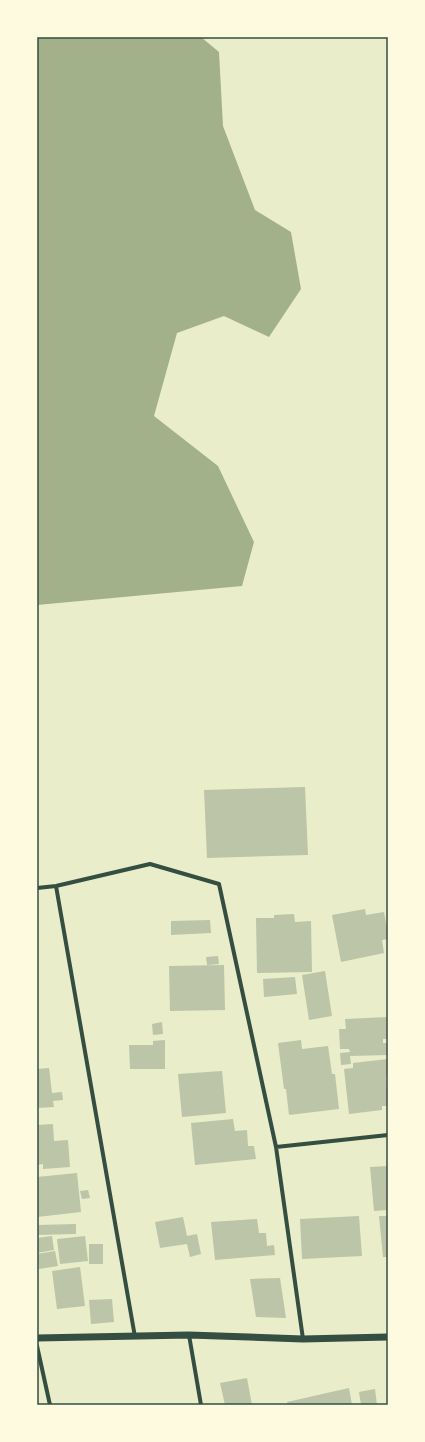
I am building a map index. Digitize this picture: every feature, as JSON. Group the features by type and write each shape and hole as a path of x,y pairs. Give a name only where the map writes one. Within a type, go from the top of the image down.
{"street":[{"path":"37,888 56,886 150,864 219,884 276,1147 303,1339"},
{"path":"56,886 135,1336"},
{"path":"276,1147 388,1135"},
{"path":"189,1335 201,1405"},
{"path":"37,1338 189,1335 303,1339 388,1338"},
{"path":"37,1346 50,1405"}],"shaded area":[{"path":"37,37 201,37 219,52 223,126 255,210 291,232 301,289 269,337 224,316 177,333 154,416 218,466 254,542 242,586 37,605"}],"building":[{"path":"305,787 308,855 207,858 204,790"},
{"path":"365,909 366,915 384,912 388,939 382,940 384,953 341,962 332,915"},
{"path":"294,914 295,922 311,921 312,972 257,973 256,918 274,918 274,915"},
{"path":"210,920 211,933 171,935 171,921"},
{"path":"218,956 219,964 207,965 206,957"},
{"path":"224,965 225,1010 170,1011 169,966"},
{"path":"325,971 332,1016 309,1020 302,975"},
{"path":"295,977 297,994 264,997 263,979"},
{"path":"388,1017 388,1039 383,1039 383,1043 388,1043 388,1055 350,1056 351,1064 341,1065 340,1053 350,1052 349,1049 340,1049 339,1029 346,1029 345,1019"},
{"path":"162,1022 163,1034 153,1035 152,1024"},
{"path":"165,1040 165,1069 130,1069 129,1045 153,1045 153,1041"},
{"path":"301,1040 302,1049 328,1046 332,1074 335,1074 339,1109 289,1115 278,1043"},
{"path":"388,1059 388,1075 386,1075 388,1106 382,1106 382,1110 349,1114 344,1069 353,1068 353,1063"},
{"path":"49,1068 52,1093 62,1092 63,1100 53,1101 54,1107 37,1108 37,1069"},
{"path":"222,1071 226,1113 182,1117 178,1074"},
{"path":"233,1119 235,1131 247,1130 248,1146 254,1146 256,1159 195,1165 191,1123"},
{"path":"53,1124 54,1141 68,1140 70,1167 43,1169 43,1164 37,1165 37,1125"},
{"path":"388,1166 388,1210 374,1211 370,1167"},
{"path":"77,1173 81,1212 37,1217 37,1177"},
{"path":"88,1190 90,1198 82,1199 80,1191"},
{"path":"359,1216 362,1256 302,1259 300,1219"},
{"path":"379,1216 388,1216 388,1257 383,1257"},
{"path":"183,1217 187,1236 197,1234 201,1254 190,1257 187,1244 160,1248 155,1222"},
{"path":"257,1219 259,1233 266,1233 267,1246 274,1245 275,1255 215,1260 211,1222"},
{"path":"76,1224 76,1234 37,1235 37,1225"},
{"path":"52,1236 54,1250 37,1253 37,1238"},
{"path":"85,1236 88,1261 60,1264 57,1239"},
{"path":"89,1244 103,1244 103,1264 89,1264"},
{"path":"55,1251 58,1266 39,1269 37,1254"},
{"path":"80,1267 85,1306 57,1309 52,1271"},
{"path":"280,1278 286,1318 256,1317 250,1279"},
{"path":"112,1299 114,1322 91,1324 89,1300"},
{"path":"247,1378 252,1405 225,1405 220,1383"},
{"path":"349,1388 352,1405 288,1405 287,1402"},
{"path":"375,1389 377,1405 361,1405 359,1392"}]}
